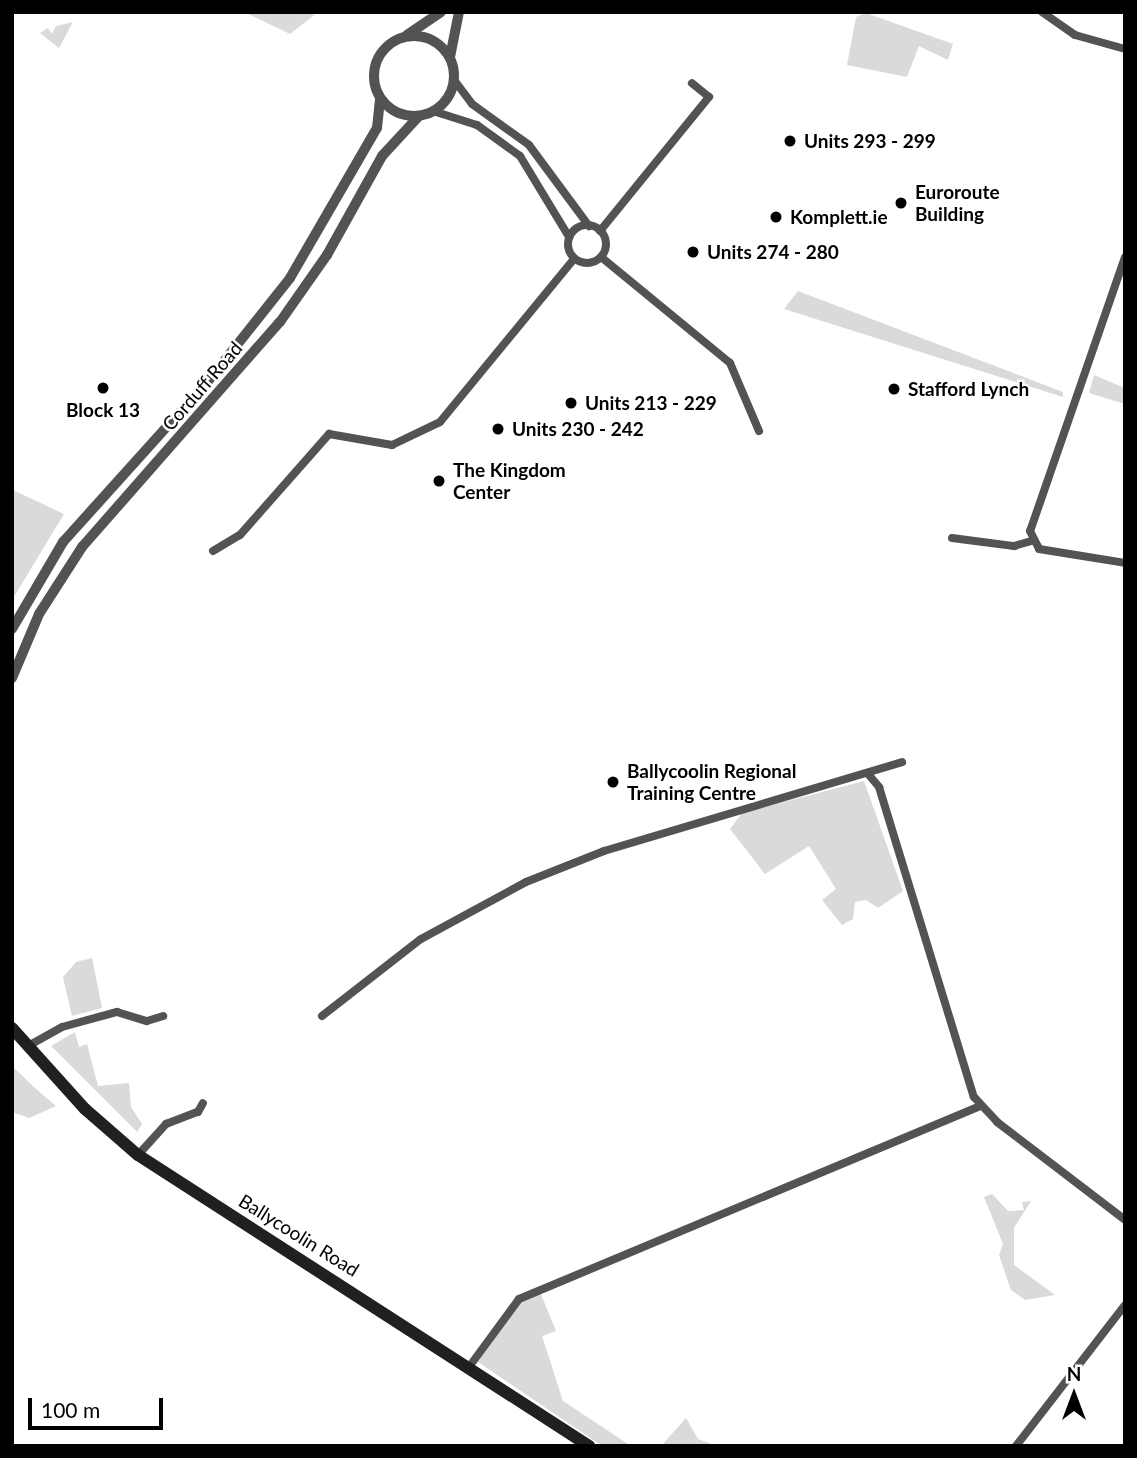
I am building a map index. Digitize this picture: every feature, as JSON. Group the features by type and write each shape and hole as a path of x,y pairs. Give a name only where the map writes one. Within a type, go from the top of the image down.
{"main road":[{"name":"Ballycoolin Road","path":"12,1028 138,1155 589,1446"}],"street":[{"path":"441,12 401,38 377,62 380,98 397,112 419,116 433,111 477,125 520,156 569,237 574,259"},
{"path":"459,12 450,60 453,80 466,98 529,145 590,226 600,231 606,246 601,257 585,264 574,259"},
{"path":"1042,12 1075,35 1125,49"},
{"path":"401,38 435,43 450,60"},
{"path":"433,111 453,80"},
{"path":"600,231 709,97 692,83"},
{"name":"Corduff Road","path":"12,629 62,542 209,380 290,278 377,128 380,98"},
{"name":"Corduff Road","path":"12,678 67,567 280,322 334,244 382,156 419,116"},
{"path":"569,237 590,226"},
{"path":"601,257 730,363 759,431"},
{"path":"1125,257 1032,522 1032,541 1039,550 1125,563"},
{"path":"213,551 240,536 329,434 392,446 440,422 574,259"},
{"path":"952,538 1014,546 1032,541"},
{"path":"322,1016 421,939 526,882 604,851 869,775 902,762"},
{"path":"869,775 879,787 980,1106 1125,1220"},
{"path":"28,1046 62,1027 117,1012 147,1021 163,1016"},
{"path":"138,1155 166,1124 198,1112 203,1102"},
{"path":"469,1367 519,1299 980,1106"},
{"path":"1016,1446 1125,1305"}],"shaded area":[{"path":"244,12 318,12 290,34"},
{"path":"866,13 953,44 948,60 919,46 907,77 847,65 856,17"},
{"path":"73,22 59,48 40,33 48,28 52,34 56,26"},
{"path":"798,291 1063,392 1063,397 784,309"},
{"path":"1094,375 1125,388 1125,404 1089,393"},
{"path":"15,491 64,514 12,600 12,494"},
{"path":"864,781 903,891 878,908 866,900 855,902 853,919 842,925 822,900 836,889 809,846 765,874 730,829 742,813"},
{"path":"92,958 102,1008 72,1016 63,977 76,962"},
{"path":"75,1032 79,1047 87,1044 98,1086 129,1083 131,1107 142,1124 137,1132 51,1046"},
{"path":"12,1066 56,1106 29,1118 12,1112"},
{"path":"992,1194 1008,1211 1024,1210 1022,1202 1031,1201 1014,1228 1014,1265 1055,1295 1025,1300 1011,1290 999,1255 1003,1244 984,1197"},
{"path":"540,1292 556,1331 542,1336 563,1401 631,1446 602,1446 478,1362 520,1301"},
{"path":"686,1418 698,1439 717,1446 661,1446"}],"place":[{"name":"Units 293 - 299","path":"790,141"},
{"name":"Euroroute Building","path":"901,203"},
{"name":"Komplett.ie","path":"776,217"},
{"name":"Units 274 - 280","path":"693,252"},
{"name":"Block 13","path":"103,388"},
{"name":"Stafford Lynch","path":"894,389"},
{"name":"Units 213 - 229","path":"571,403"},
{"name":"Units 230 - 242","path":"498,429"},
{"name":"The Kingdom Center","path":"439,481"},
{"name":"Ballycoolin Regional Training Centre","path":"613,782"}]}
